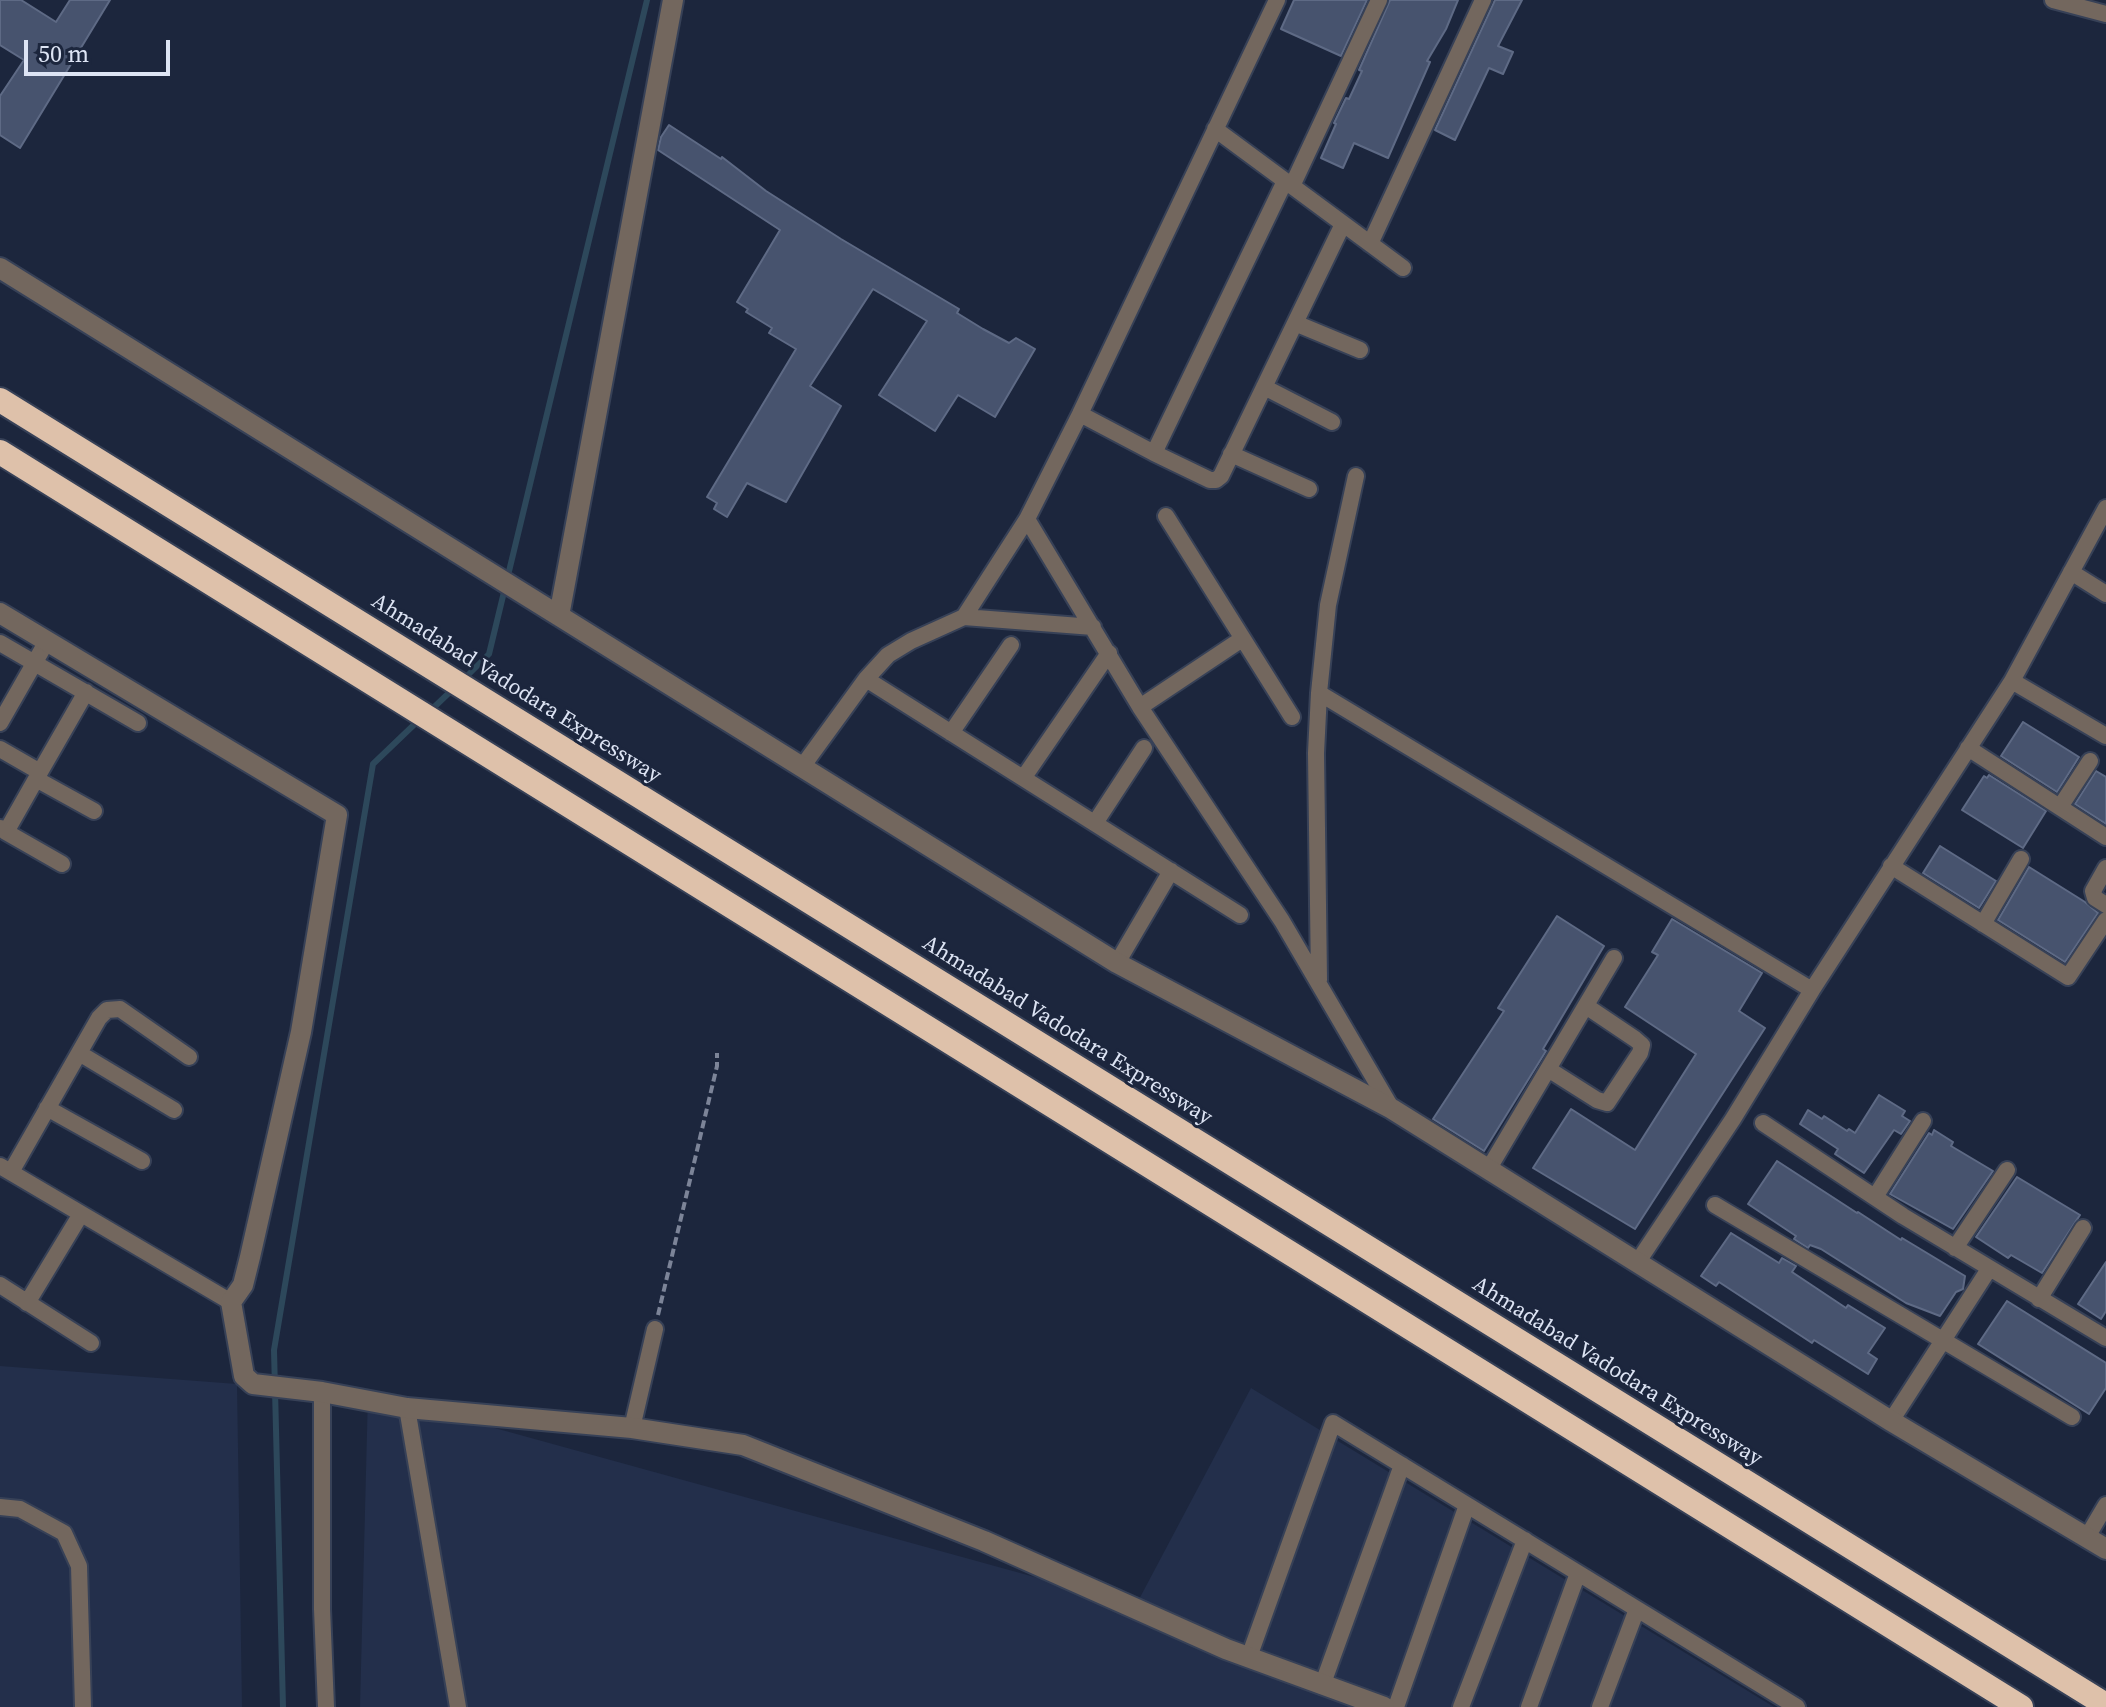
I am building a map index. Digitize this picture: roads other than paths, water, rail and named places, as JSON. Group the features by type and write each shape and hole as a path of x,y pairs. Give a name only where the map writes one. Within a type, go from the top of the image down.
{"highway":[{"name":"Ahmadabad Vadodara Expressway","path":"0,400 2106,1705"},
{"path":"0,452 2021,1707"}],"street":[{"path":"559,616 673,0"},
{"path":"964,617 1027,519 1277,0"},
{"path":"1154,453 1379,0"},
{"path":"1370,244 1483,0"},
{"path":"2053,0 2106,14"},
{"path":"1215,129 1403,268"},
{"path":"1080,414 1154,453 1216,480 1343,224"},
{"path":"0,268 1117,963 1392,1109 1891,1421 2106,1549"},
{"path":"1295,323 1360,350"},
{"path":"1264,387 1332,422"},
{"path":"1231,454 1309,489"},
{"path":"1319,981 1316,753 1319,693 1328,605 1356,476"},
{"path":"1637,1263 1733,1119 1812,990 2012,681 2106,508"},
{"path":"1166,516 1292,717"},
{"path":"1027,519 1140,707 1282,921 1392,1109"},
{"path":"2071,572 2106,594"},
{"path":"0,613 337,815 297,1047 243,1285 231,1302 244,1376 258,1385 315,1391 407,1408 632,1428 719,1440 764,1451 984,1541 1249,1657 1384,1707"},
{"path":"802,767 866,679 888,655 911,641 964,617 1093,627"},
{"path":"1140,707 1242,639"},
{"path":"0,723 47,641"},
{"path":"0,643 138,723"},
{"path":"951,733 1011,645"},
{"path":"1024,777 1109,653"},
{"path":"866,679 1240,915"},
{"path":"2012,681 2106,736"},
{"path":"62,864 3,830 86,692"},
{"path":"1319,693 1812,990"},
{"path":"1095,823 1144,748"},
{"path":"1968,748 2106,837"},
{"path":"0,749 94,811"},
{"path":"2060,807 2090,761"},
{"path":"1983,924 2021,859"},
{"path":"1891,866 2068,977 2106,920"},
{"path":"2106,868 2093,891 2095,898 2106,905"},
{"path":"1117,963 1171,871"},
{"path":"1488,1170 1614,958"},
{"path":"1548,1069 1607,1103 1640,1053 1642,1045 1586,1006"},
{"path":"189,1057 120,1009 107,1010 99,1018 47,1108 5,1169 231,1302"},
{"path":"79,1053 174,1110"},
{"path":"47,1108 142,1161"},
{"path":"1875,1197 1923,1121"},
{"path":"1763,1123 1955,1248 2106,1338"},
{"path":"1955,1248 2007,1170"},
{"path":"1715,1205 2072,1417"},
{"path":"27,1303 81,1214"},
{"path":"2039,1299 2083,1228"},
{"path":"1891,1421 1989,1269"},
{"path":"0,1285 91,1343"},
{"path":"632,1428 655,1329"},
{"path":"315,1391 326,1707"},
{"path":"407,1408 458,1707"},
{"path":"1249,1657 1333,1423 1797,1707"},
{"path":"1322,1686 1402,1465"},
{"path":"1396,1707 1467,1505"},
{"path":"2087,1537 2106,1505"},
{"path":"0,1507 20,1509 64,1533 79,1566 83,1707"},
{"path":"1461,1707 1525,1540"},
{"path":"1529,1707 1578,1573"},
{"path":"1600,1707 1637,1609"}],"waterway":[{"path":"464,679 489,654 647,0"},
{"path":"429,712 453,689"},
{"path":"283,1707 274,1350 373,764 420,719"}]}
